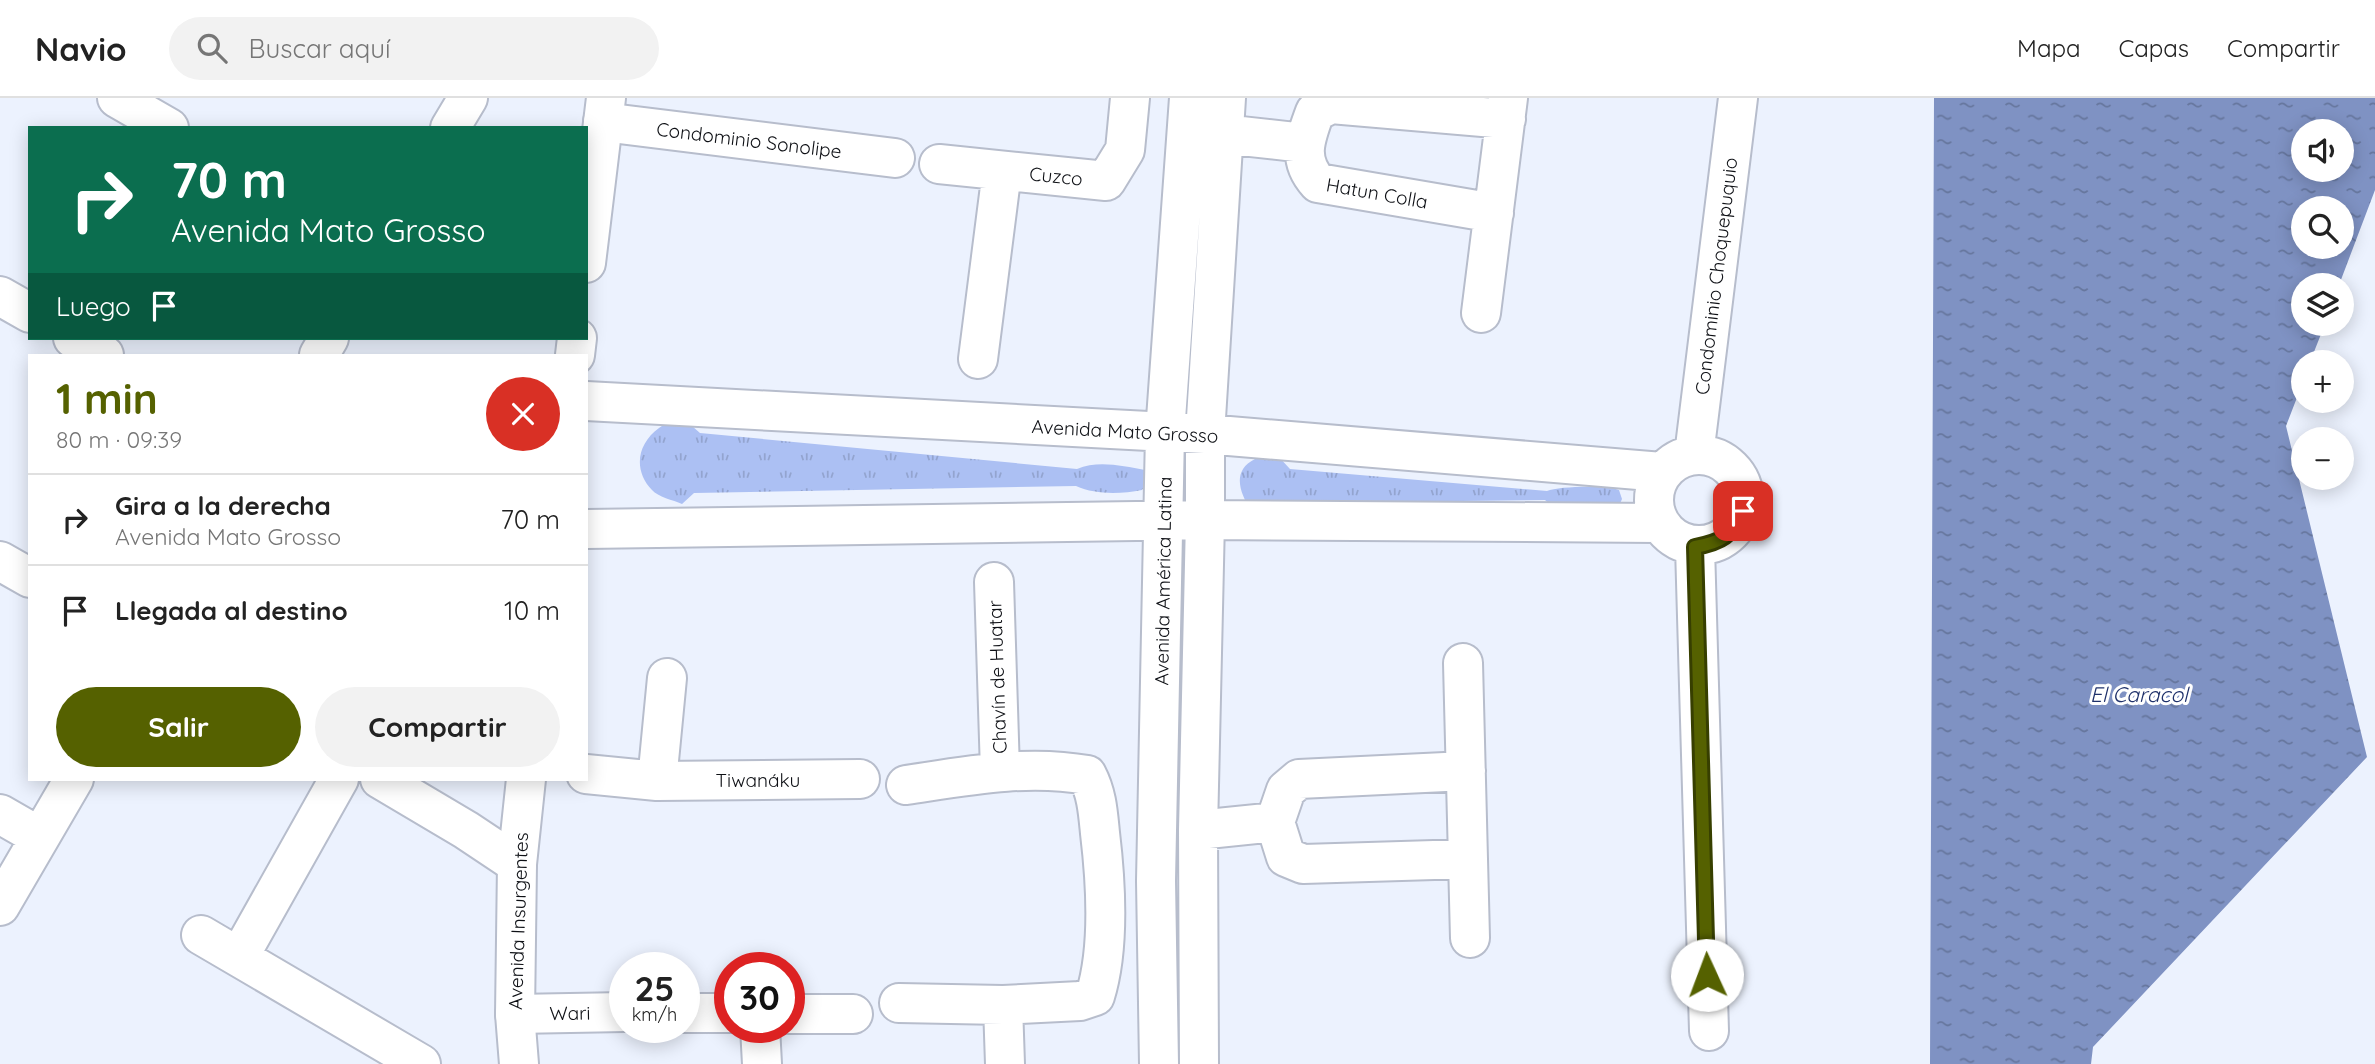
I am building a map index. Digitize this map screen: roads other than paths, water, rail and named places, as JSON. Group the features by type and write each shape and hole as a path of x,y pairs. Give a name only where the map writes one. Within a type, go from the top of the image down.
{"street":[{"path":"117,98 166,126"},
{"path":"451,126 468,98"},
{"name":"Cuzco","path":"939,164 1106,181 1125,150 1130,98"},
{"name":"Avenida América Latina","path":"1159,1064 1133,883 1164,520 1165,433 1189,98"},
{"name":"Condominio Choquepuquio","path":"1678,463 1738,98"},
{"path":"1224,116 1304,143 1315,112 1331,104 1507,109 1481,313"},
{"path":"588,247 605,110"},
{"name":"Condominio Sonolipe","path":"605,110 895,158"},
{"name":"Avenida América Latina","path":"1199,1064 1198,830 1205,434 1224,116"},
{"name":"Hatun Colla","path":"1304,143 1308,172 1318,183 1494,213"},
{"name":"Cuzco","path":"978,359 1002,171"},
{"path":"0,296 28,312"},
{"path":"77,340 102,354"},
{"name":"Avenida Mato Grosso","path":"588,401 1205,434 1678,463 1715,457 1733,470 1743,489 1743,511 1734,530 1716,543 1695,547"},
{"path":"1678,463 1653,498 1658,523 1674,540 1695,547 1709,1031"},
{"path":"588,529 1164,520 1658,523"},
{"path":"0,561 28,577"},
{"name":"Chavín de Huatar","path":"994,582 1000,771"},
{"path":"1464,663 1470,938"},
{"path":"657,781 667,678"},
{"path":"899,1003 1003,1005 1080,1001 1095,996 1133,883 1087,775 1000,771 906,785"},
{"path":"1466,771 1299,779 1286,790 1275,822 1286,857 1303,864 1467,859"},
{"name":"Tiwanáku","path":"588,774 657,781 860,779"},
{"path":"0,906 73,781"},
{"path":"239,957 338,781"},
{"path":"383,781 466,830 516,864"},
{"name":"Avenida Insurgentes","path":"519,1064 515,1014 516,864 526,781"},
{"path":"0,814 40,836"},
{"path":"1198,830 1275,822"},
{"path":"201,934 421,1064"},
{"path":"1003,1005 1005,1064"},
{"name":"Wari","path":"515,1014 609,1012"},
{"path":"805,1014 853,1014"},
{"path":"761,1043 762,1064"}],"water":[{"name":"El Caracol","path":"1934,98 2375,98 2375,190 2354,245 2354,196 2291,196 2291,259 2349,259 2344,273 2291,273 2291,336 2320,336 2315,350 2291,350 2291,413 2286,426 2291,446 2291,490 2302,490 2367,757 2093,1047 2091,1064 1930,1064"}]}
